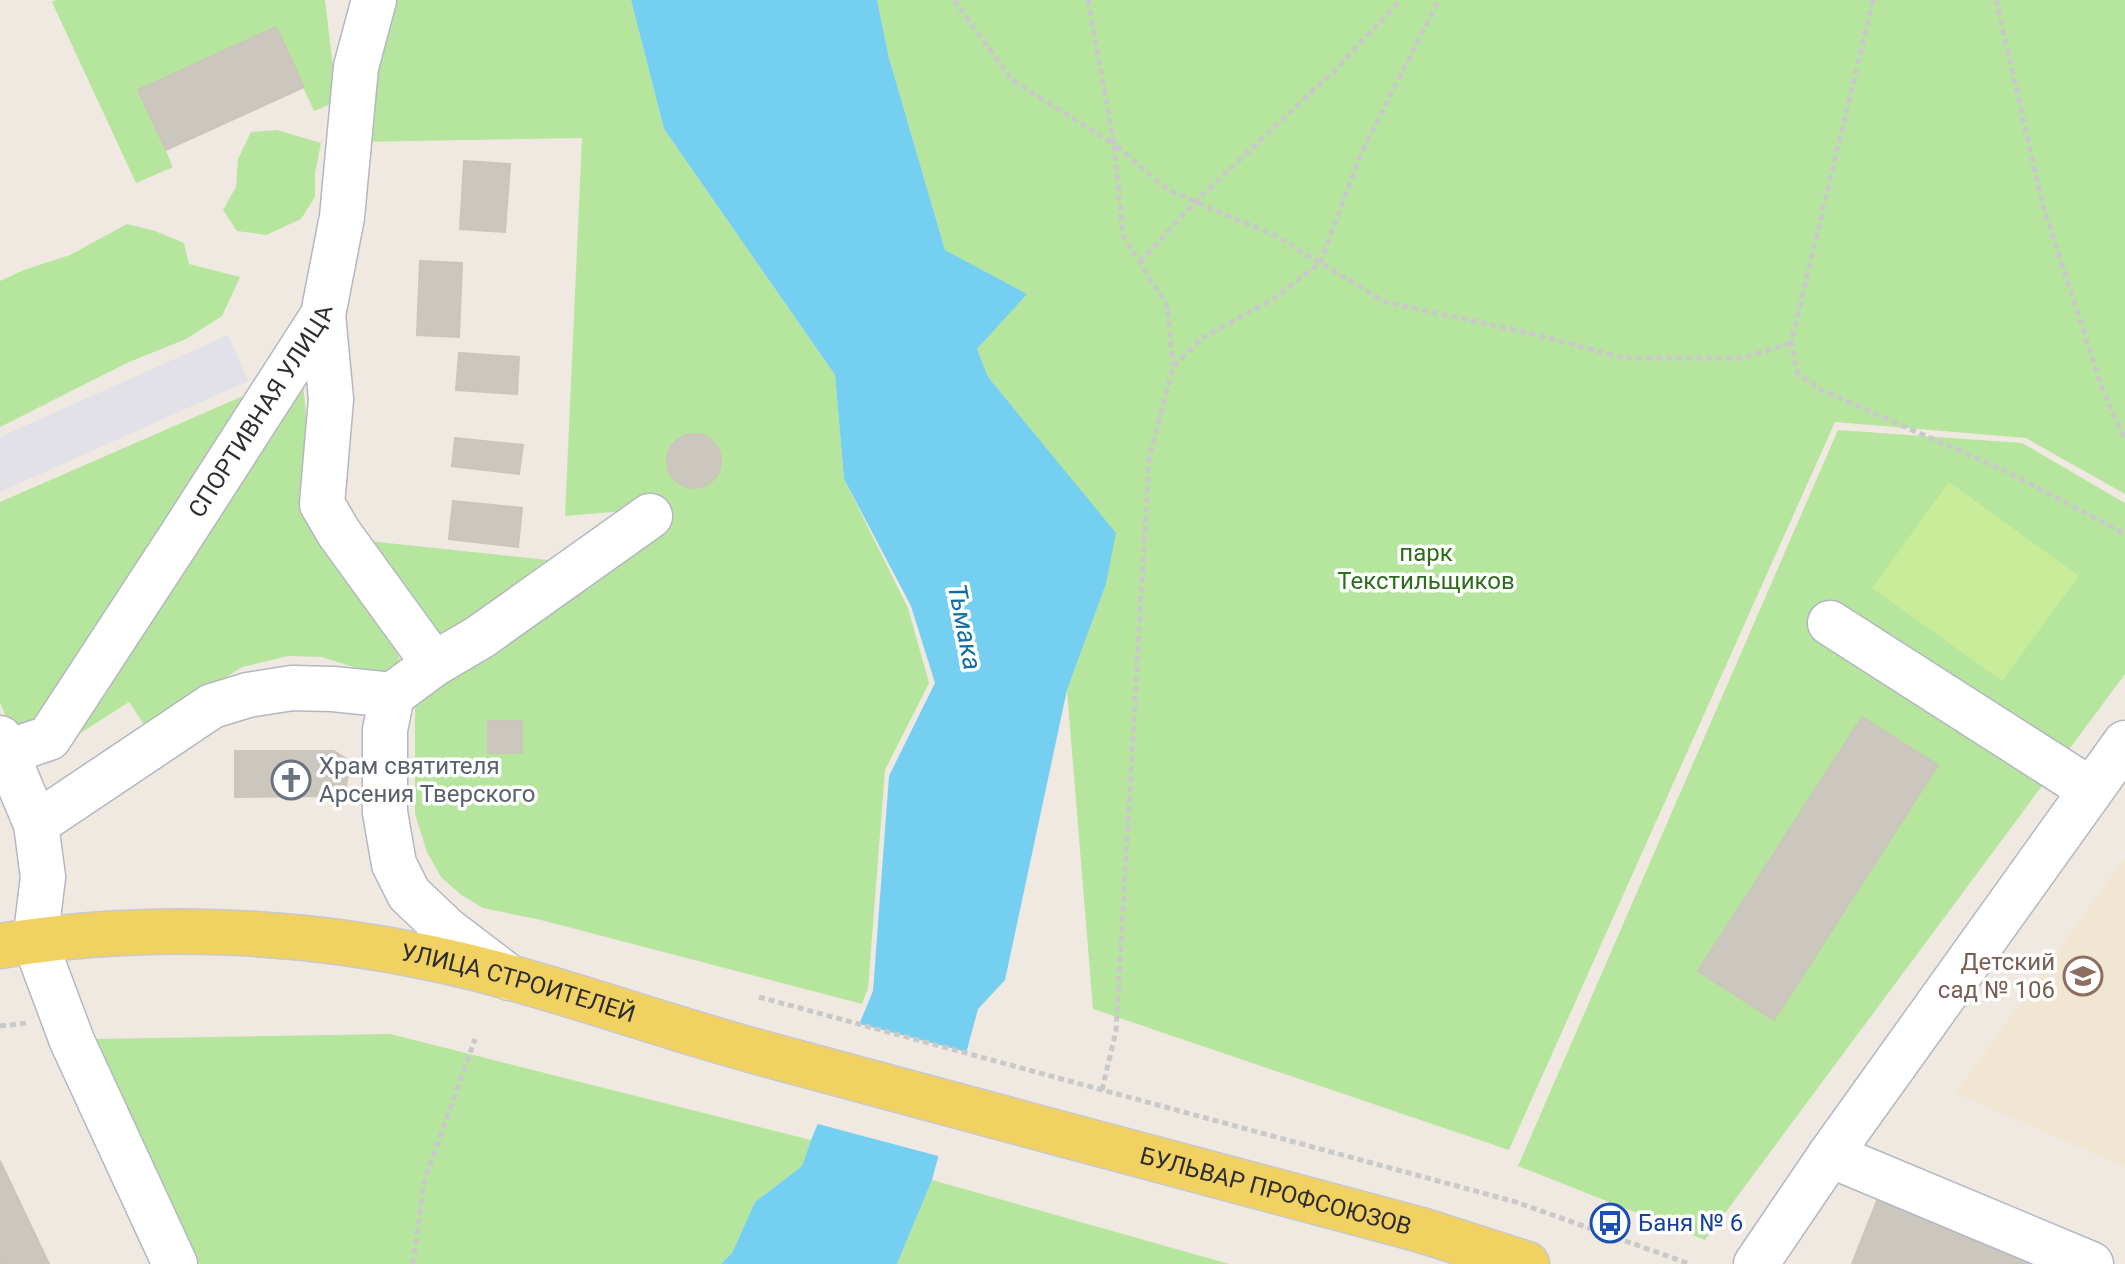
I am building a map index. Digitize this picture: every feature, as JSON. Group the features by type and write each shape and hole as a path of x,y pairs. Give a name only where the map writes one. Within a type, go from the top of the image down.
{"main road":[{"name":"УЛИЦА СТРОИТЕЛЕЙ","path":"18,944 98,935 181,932 286,937 409,954 510,978 745,1049 1022,1124"},
{"name":"БУЛЬВАР ПРОФСОЮЗОВ","path":"1022,1124 1421,1230 1527,1264"}],"street":[{"name":"СПОРТИВНАЯ УЛИЦА","path":"3,745 49,738 323,315 342,217 356,67 374,0"},
{"path":"323,315 331,399 322,504 339,533 434,664"},
{"path":"36,824 212,706 248,695 292,688 392,695 434,664 480,637 650,516"},
{"path":"1830,623 2091,790"},
{"path":"392,695 385,730 385,812 394,864 409,894 447,930 510,978"},
{"path":"1756,1264 1830,1155 2125,743"},
{"path":"3,745 36,824 43,877 18,944 72,1041 175,1264"},
{"path":"1830,1155 2091,1264"}],"path":[{"path":"954,0 1012,80 1114,144 1168,190 1276,236 1385,302 1529,333 1625,358 1742,358 1791,343"},
{"path":"1088,0 1114,144 1123,236 1167,305 1173,367 1149,459 1116,1031 1102,1090"},
{"path":"1140,262 1195,202 1335,70 1401,0"},
{"path":"1173,367 1202,338 1273,299 1320,263 1362,151 1439,0"},
{"path":"1873,0 1791,343 1798,374 1823,391 2006,471 2125,534"},
{"path":"1996,0 2042,202 2102,388 2125,440"},
{"path":"759,997 1516,1202 1690,1264"},
{"path":"413,1264 424,1182 475,1039"}],"shaded area":[{"path":"228,335 248,381 0,492 0,437"},
{"name":"Детский сад № 106","path":"2125,858 2125,1167 1956,1093"}],"green space":[{"path":"325,0 333,67 331,104 314,111 275,27 139,90 173,167 136,183 52,2"},
{"path":"374,0 631,0 664,129 835,375 844,479 908,608 929,683 885,770 868,988 862,1004 541,920 483,908 441,877 427,852 415,814 415,694 637,510 565,516 582,138 355,142"},
{"name":"парк Текстильщиков","path":"877,0 2125,0 2125,494 2026,438 1835,422 1509,1150 1093,1009 1067,690 1106,584 1115,533 988,377 977,349 1026,294 945,250 889,58"},
{"path":"277,130 321,143 315,173 315,197 301,219 266,235 237,231 223,210 236,187 238,159 251,132"},
{"path":"127,224 184,243 189,264 240,277 222,316 186,339 129,362 0,427 0,281 70,255"},
{"path":"301,362 315,512 384,611 400,661 384,677 322,657 288,656 242,667 147,729 129,702 65,743"},
{"path":"243,396 39,722 13,732 0,703 0,502"},
{"path":"1838,430 2022,443 2125,503 2125,674 1705,1240 1518,1166"},
{"path":"1949,482 2079,576 2002,681 1872,588"},
{"path":"359,540 567,562 432,656"},
{"path":"390,1034 811,1140 802,1166 755,1202 732,1253 721,1264 195,1264 93,1039"},
{"path":"932,1180 1229,1264 897,1264"}],"water":[{"name":"Тьмака","path":"631,0 877,0 889,58 945,250 1027,294 977,349 988,377 1116,533 1106,584 1067,690 1005,980 978,1009 932,1180 897,1264 721,1264 732,1253 755,1202 802,1166 873,991 889,776 935,683 911,606 844,479 835,375 664,129"}],"pier":[{"path":"856,1023 970,1053 942,1157 814,1123"}],"building":[{"path":"276,27 304,87 166,150 138,90"},
{"path":"464,161 510,164 505,232 460,229"},
{"path":"420,261 462,263 459,337 417,335"},
{"path":"459,353 519,357 517,394 456,390"},
{"path":"694,434 713,442 721,461 713,480 694,488 675,480 667,461 675,442"},
{"path":"455,438 523,445 519,474 452,466"},
{"path":"453,501 522,508 518,547 449,539"},
{"path":"1862,717 1938,765 1774,1020 1698,971"},
{"path":"488,721 522,721 522,753 488,753"},
{"name":"Храм святителя Арсения Тверского","path":"235,751 334,751 345,758 348,774 346,787 334,796 235,797"},
{"path":"0,1161 49,1264 0,1264"},
{"path":"1880,1193 2061,1264 1852,1264"}],"place":[{"name":"Храм святителя Арсения Тверского","path":"291,780"},
{"name":"Детский сад № 106","path":"2083,976"},
{"name":"Баня № 6","path":"1610,1223"}]}
